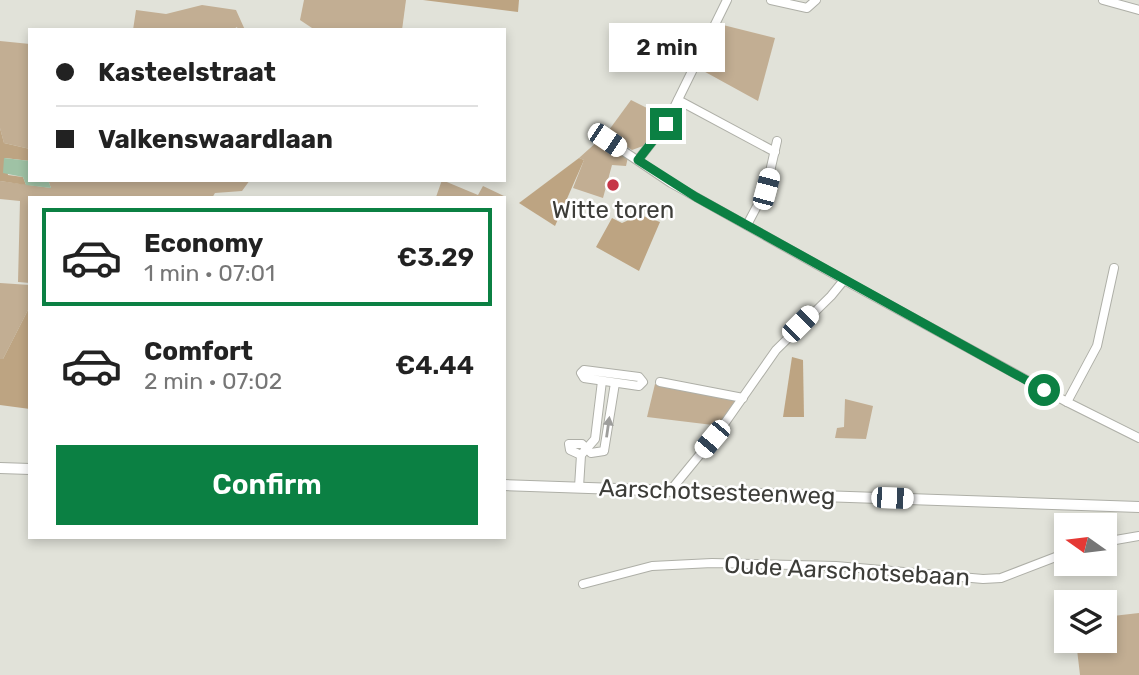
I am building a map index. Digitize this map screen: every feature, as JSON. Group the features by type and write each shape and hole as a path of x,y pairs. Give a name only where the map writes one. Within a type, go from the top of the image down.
{"main road":[{"path":"0,468 28,469"},
{"name":"Aarschotsesteenweg","path":"506,485 1139,507"}],"street":[{"path":"638,160 666,124 727,0"},
{"path":"771,0 807,8 816,0"},
{"path":"1103,0 1139,10"},
{"path":"678,100 775,152"},
{"path":"603,133 607,140 671,183 1067,402 1139,438"},
{"path":"747,225 766,189 777,141"},
{"path":"1067,402 1097,346 1114,268"},
{"path":"670,491 743,398 776,350 844,280"},
{"path":"584,370 639,377 643,382 639,386 603,381 583,378 580,373 584,370"},
{"path":"579,487 583,452 595,439 603,381"},
{"path":"660,382 743,398"},
{"path":"583,452 604,451 615,383"},
{"path":"1117,540 1139,536"},
{"name":"Oude Aarschotsebaan","path":"583,584 652,566 712,563 836,566 983,579 1001,578 1054,558"}],"shaded area":[{"path":"304,0 406,0 402,28 312,28 300,20"},
{"path":"423,0 519,0 518,12"},
{"path":"202,5 236,10 244,28 133,28 136,10 166,14"},
{"path":"719,24 775,38 758,101 698,68"},
{"path":"0,41 28,44 28,149 4,143 0,128"},
{"path":"631,100 665,117 643,146 632,150 609,135 609,130"},
{"path":"0,128 4,143 28,149 28,161 5,158 8,175 23,177 26,185 0,181"},
{"path":"599,140 628,157 626,166 612,165 603,198 573,188 584,160 579,158"},
{"path":"4,158 28,161 28,182 49,182 51,188 26,185 23,177 3,173"},
{"path":"579,158 584,160 555,226 519,203"},
{"path":"0,181 51,188 49,182 249,182 242,191 215,193 213,196 28,196 28,283 18,282 20,201 0,199"},
{"path":"441,182 447,182 478,195 483,186 504,196 436,196"},
{"path":"640,215 660,222 639,271 596,247 612,218 622,223"},
{"path":"0,283 28,285 28,310 3,359 0,359"},
{"path":"28,310 28,409 0,405 0,359 3,359"},
{"path":"792,357 803,360 804,417 783,417"},
{"path":"655,384 739,400 721,426 647,417"},
{"path":"845,399 873,406 866,439 835,438 837,428 844,427"},
{"path":"1139,613 1139,675 1080,675 1077,653 1117,653 1117,616"}],"place":[{"name":"Witte toren","path":"613,185"}],"route":[{"path":"666,124 638,160 671,183 1044,390"}]}
